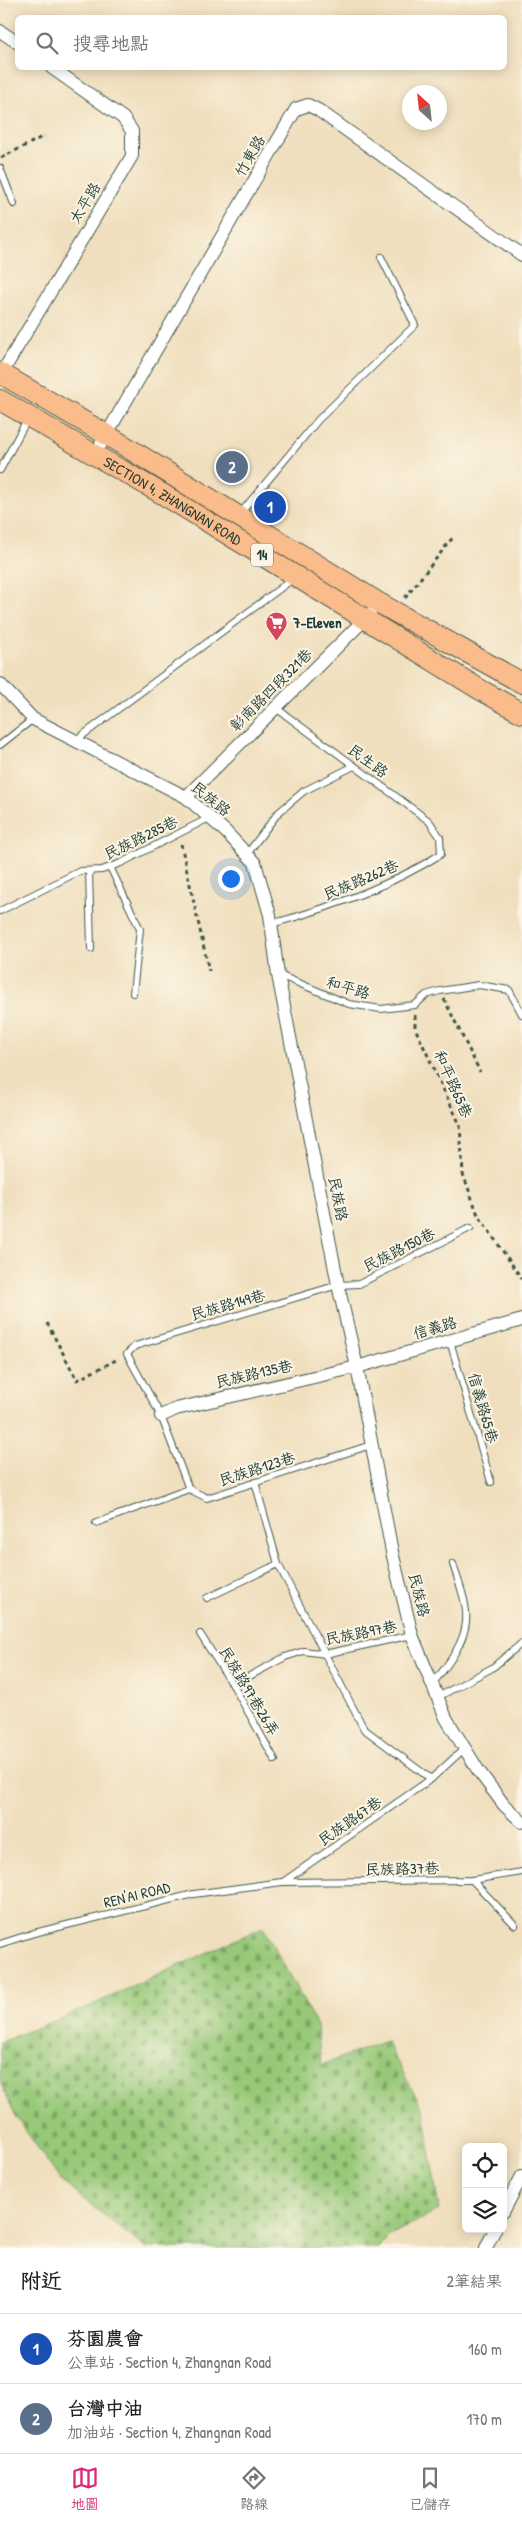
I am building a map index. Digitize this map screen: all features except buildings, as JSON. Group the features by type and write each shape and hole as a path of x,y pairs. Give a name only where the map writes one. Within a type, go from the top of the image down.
{"main road":[{"name":"SECTION 4, ZHANGNAN ROAD","path":"0,374 107,435 233,525 296,576 522,713"},
{"name":"SECTION 4, ZHANGNAN ROAD","path":"0,400 94,456 233,525 522,683"}],"street":[{"path":"0,31 15,41"},
{"name":"太平路","path":"0,374 132,156 132,131 123,118 55,70"},
{"name":"竹東路","path":"94,456 296,109 308,105 318,110 522,255"},
{"name":"彰南路四段321巷","path":"186,797 366,619 386,608"},
{"name":"民族路","path":"0,684 33,719 186,797 255,863 271,924 278,975 338,1285 357,1366 370,1445 392,1552 412,1635 446,1718 478,1770 504,1804 522,1822"},
{"name":"信義路","path":"357,1366 522,1320"},
{"name":"民族路135巷","path":"160,1416 176,1409 357,1366"},
{"path":"507,2204 522,2176"},
{"path":"486,2248 493,2233"}],"lane":[{"path":"0,168 14,204"},
{"path":"233,525 318,420 415,325 381,257"},
{"path":"0,470 29,416"},
{"path":"74,741 296,576"},
{"name":"民生路","path":"276,708 429,821 440,837"},
{"path":"0,745 33,719"},
{"path":"247,854 278,812 304,792 354,766"},
{"name":"民族路285巷","path":"0,910 80,871 110,867 209,818"},
{"name":"民族路262巷","path":"271,924 322,910 418,869 441,854 440,837"},
{"path":"110,867 140,929 134,993"},
{"path":"89,871 90,949"},
{"name":"和平路","path":"278,975 349,1004 382,1009 415,1005"},
{"path":"415,1005 426,995 478,985 508,990 522,1014"},
{"name":"民族路150巷","path":"338,1285 359,1284 470,1228"},
{"name":"民族路149巷","path":"127,1354 135,1346 338,1285"},
{"name":"信義路65巷","path":"450,1340 492,1482"},
{"path":"96,1523 189,1489 160,1416 127,1354"},
{"name":"民族路123巷","path":"189,1489 207,1498 370,1445"},
{"path":"256,1482 278,1564 364,1729 431,1779"},
{"path":"207,1598 278,1564"},
{"path":"432,1684 443,1671 461,1638 467,1621 453,1564"},
{"name":"民族路97巷26弄","path":"200,1634 233,1685 275,1760"},
{"name":"民族路97巷","path":"233,1685 285,1657 304,1651 325,1654 412,1635"},
{"path":"438,1697 492,1668 522,1643"},
{"name":"民族路67巷","path":"282,1882 431,1779 465,1748"},
{"name":"民族路37巷","path":"282,1882 472,1880 522,1872"},
{"path":"472,1880 515,1925"},
{"name":"REN'AI ROAD","path":"0,1944 34,1933 194,1894 282,1882"}],"path":[{"path":"0,158 44,136"},
{"path":"386,608 454,536"},
{"path":"179,833 209,971"},
{"path":"440,991 480,1072"},
{"name":"和平路65巷","path":"415,1005 415,1028 460,1125 463,1174 478,1215 522,1279"},
{"path":"47,1323 77,1380 127,1354"}],"green space":[{"path":"263,1927 317,2026 321,2065 386,2041 424,2111 439,2210 388,2236 378,2248 145,2248 61,2181 16,2117 0,2081 0,2042 77,2012"}],"place":[{"name":"台灣中油","path":"232,467"},
{"name":"芬園農會","path":"270,507"},
{"name":"7-Eleven","path":"277,642"}]}
